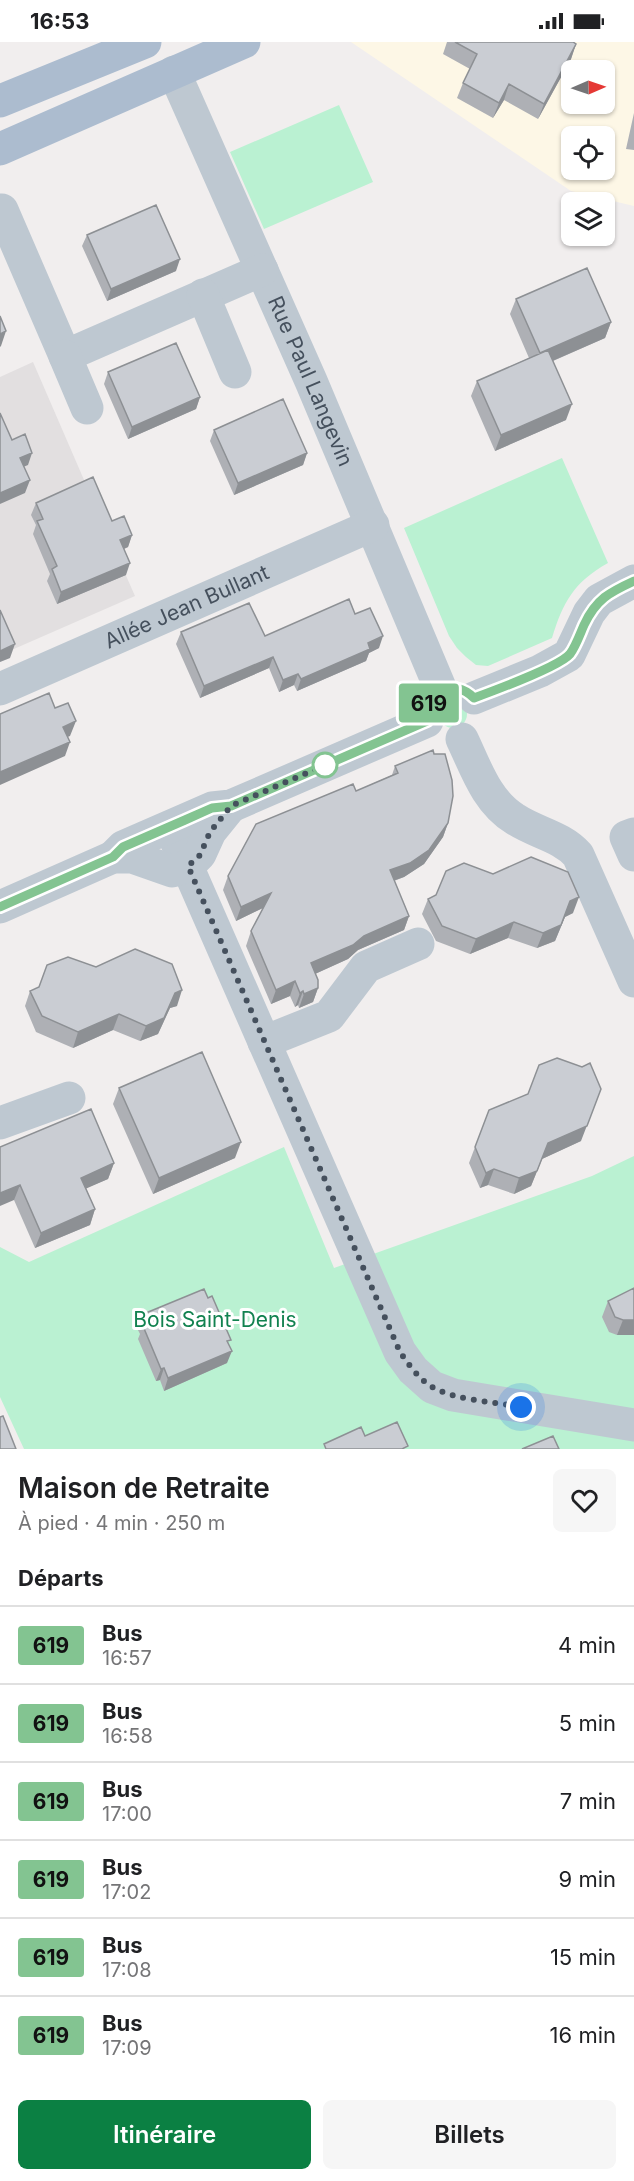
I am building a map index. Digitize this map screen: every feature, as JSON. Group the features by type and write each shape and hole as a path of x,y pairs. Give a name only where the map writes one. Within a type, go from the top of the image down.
{"main road":[{"path":"0,101 145,42"},
{"path":"0,149 244,42"}],"street":[{"name":"Rue Paul Langevin","path":"174,72 373,525 441,690"},
{"path":"2,210 87,408"},
{"path":"65,356 261,270"},
{"path":"203,295 235,372"},
{"name":"Allée Jean Bullant","path":"0,689 373,525"},
{"path":"474,698 540,671 569,655 599,600 634,581"},
{"path":"456,687 474,698 480,717 471,734 453,741 436,734 427,721 428,706 441,690 456,687"},
{"path":"0,907 113,857 123,847 212,808 231,806 427,721"},
{"path":"462,739 486,788 499,806 514,819 567,843 578,855 634,981"},
{"path":"113,857 132,857 172,871 188,866 200,855 210,832 231,806"},
{"path":"170,827 400,1352 413,1370 432,1387 453,1395 634,1425"},
{"path":"634,834 626,837 634,855"},
{"path":"264,1042 329,1016 366,968 418,944"},
{"path":"0,1123 69,1098"}],"shaded area":[{"path":"351,42 634,42 634,206 615,201 615,192 575,192"},
{"path":"33,362 107,533 119,528 128,547 116,553 135,596 7,652 10,658 0,662 0,377"}],"green space":[{"path":"339,105 373,182 264,229 230,152"},
{"path":"562,458 608,563 586,578 571,594 552,638 488,666 476,665 457,648 449,636 404,528"},
{"path":"453,700 463,704 467,714 463,724 453,728 443,724 439,714 443,704"},
{"name":"Bois Saint-Denis","path":"284,1147 334,1268 592,1176 634,1156 634,1288 605,1310 634,1334 634,1449 24,1449 0,1397 0,1247 29,1262"}],"building":[{"path":"455,42 573,42 576,44 567,60 561,60 561,72 544,104 509,84 499,103 463,83 477,54"},
{"path":"156,205 180,259 111,289 87,235"},
{"path":"587,268 611,322 540,353 516,299"},
{"path":"0,316 6,331 0,334"},
{"path":"176,343 200,397 132,427 108,372"},
{"path":"548,350 572,404 501,435 477,381"},
{"path":"283,399 307,453 238,483 214,430"},
{"path":"0,413 12,440 25,434 32,453 20,458 30,480 0,493"},
{"path":"93,477 112,521 124,516 132,535 120,540 130,563 61,592 52,569 57,566 37,521 43,519 36,503"},
{"path":"349,599 355,614 370,608 383,636 368,643 370,649 301,679 298,674 283,680 273,657 204,686 181,632 249,603 265,636"},
{"path":"0,610 15,644 0,651"},
{"path":"49,693 55,708 68,703 76,721 63,727 70,742 0,772 0,714"},
{"path":"433,750 434,754 445,754 452,780 453,796 448,823 429,850 410,863 390,870 409,916 364,936 353,945 311,963 318,980 318,988 304,994 303,991 300,993 295,981 276,990 251,931 271,893 241,907 228,876 256,824 353,784 356,791 398,773 395,766"},
{"path":"531,857 568,872 579,897 570,901 561,925 543,933 514,922 476,939 442,926 428,899 436,895 446,871 464,863 493,874"},
{"path":"135,949 172,964 182,990 175,993 164,1018 146,1026 119,1014 78,1032 42,1016 30,991 39,987 47,965 68,957 96,967"},
{"path":"202,1052 241,1142 159,1178 119,1088"},
{"path":"557,1058 582,1067 590,1063 601,1089 587,1126 548,1143 537,1171 519,1178 494,1169 486,1173 475,1147 489,1110 528,1094 539,1065"},
{"path":"91,1109 114,1163 81,1178 95,1209 41,1233 20,1185 0,1193 0,1147"},
{"path":"634,1288 634,1320 615,1317 608,1301"},
{"path":"204,1289 208,1298 212,1296 231,1340 227,1341 232,1351 168,1378 164,1368 161,1369 143,1326 145,1325 141,1315"},
{"path":"3,1416 16,1449 0,1449 0,1417"},
{"path":"397,1422 408,1446 402,1449 326,1449 324,1444 361,1427 365,1436"},
{"path":"553,1436 559,1449 522,1449"}],"bus line":[{"name":"619","path":"0,907 113,857 123,847 212,808 231,806 427,721 428,706 435,694 441,690 456,687 463,689 474,698 555,664 569,655 599,600 634,581"}],"route":[{"path":"325,765 231,806 210,832 200,855 188,866 400,1352 413,1370 432,1387 453,1395 521,1407"}]}
